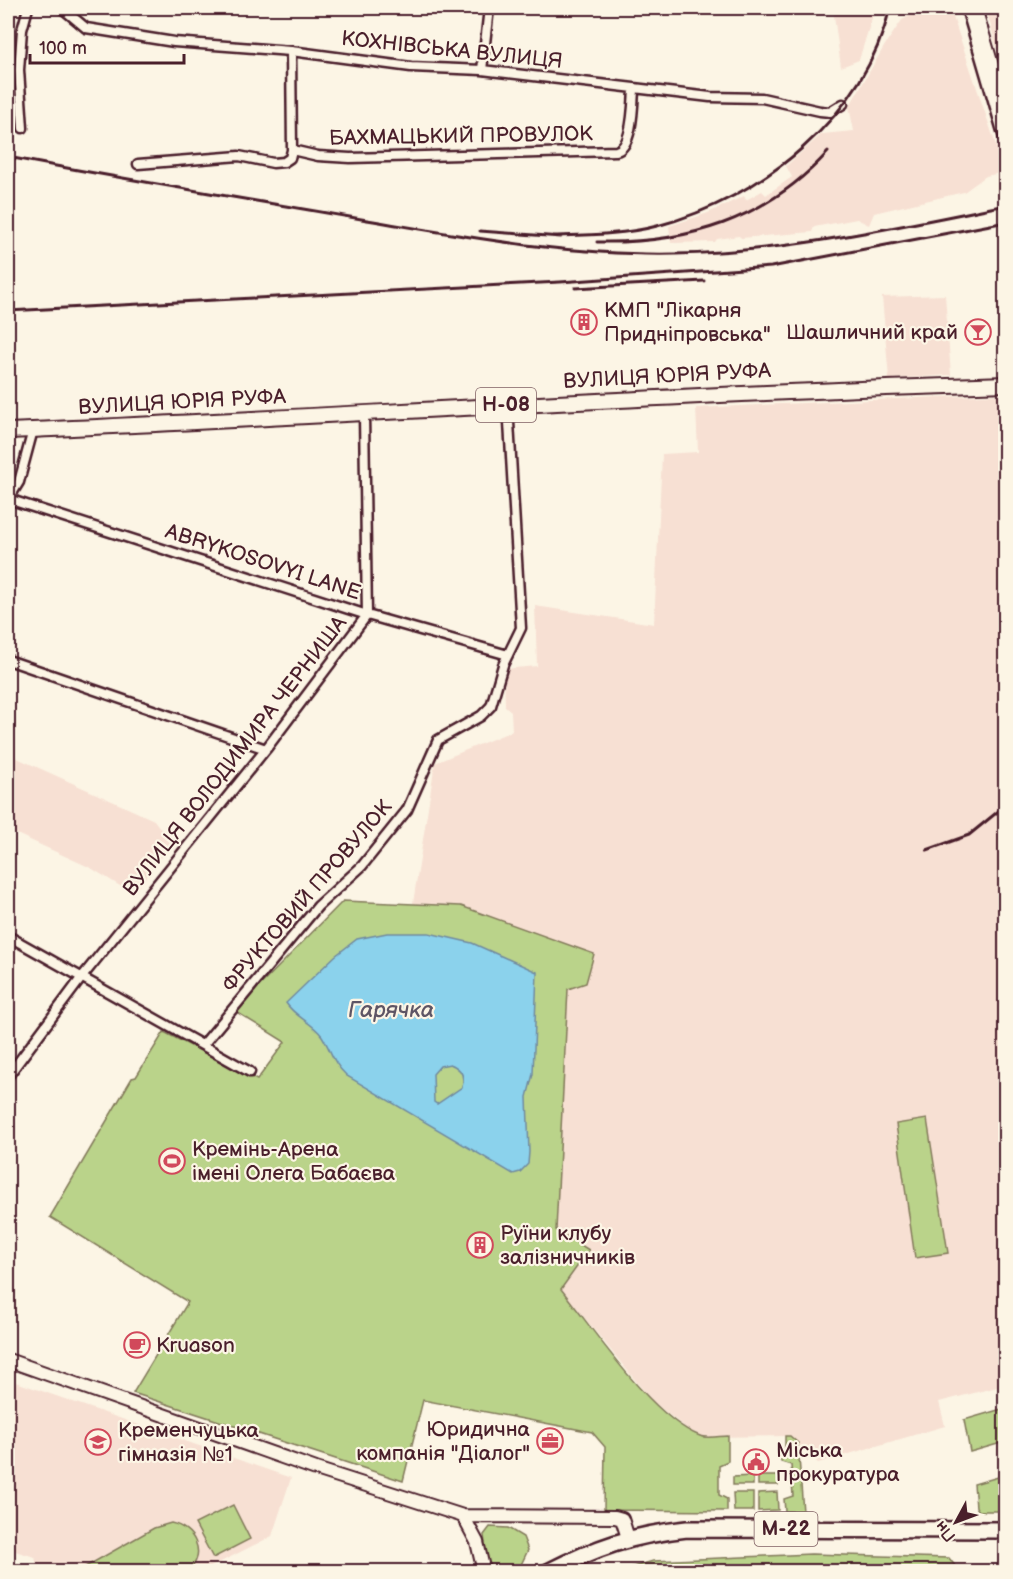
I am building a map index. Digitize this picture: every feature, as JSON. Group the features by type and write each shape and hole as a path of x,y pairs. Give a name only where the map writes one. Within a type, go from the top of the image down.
{"highway":[{"name":"М-22","path":"548,1572 612,1542 687,1529 1005,1530"}],"main road":[{"name":"ВУЛИЦЯ ЮРІЯ РУФА","path":"8,431 508,405 1005,384"}],"street":[{"path":"22,128 19,70 22,30 28,8"},
{"name":"КОХНІВСЬКА ВУЛИЦЯ","path":"62,8 78,23 101,31 174,42 291,51 411,67 482,70 710,97 762,98 830,112 843,104"},
{"path":"482,70 489,8"},
{"path":"966,8 1005,145"},
{"path":"975,8 1005,112"},
{"path":"138,164 240,156 273,163 284,162 290,158 292,150 291,51"},
{"name":"БАХМАЦЬКИЙ ПРОВУЛОК","path":"292,150 318,156 350,158 616,151 627,143 634,89"},
{"name":"ФРУКТОВИЙ ПРОВУЛОК","path":"203,1045 318,906 362,866 407,810 438,740 481,716 491,706 508,655 521,628 521,596 508,405"},
{"name":"ВУЛИЦЯ ВОЛОДИМИРА ЧЕРНИША","path":"8,1076 82,977 266,749 367,615 364,414"},
{"path":"8,500 19,482 33,430"},
{"name":"ABRYKOSOVYI LANE","path":"8,500 367,615 508,655"},
{"path":"8,660 266,749"},
{"path":"8,936 250,1072"},
{"path":"8,1360 316,1469 463,1516 615,1517 622,1519 628,1538"},
{"path":"463,1516 477,1542 484,1572"}],"shaded area":[{"path":"833,8 875,8 859,60 841,67"},
{"path":"925,8 950,8 1005,172 986,176 964,192 874,213 869,225 857,219 814,227 812,232 741,238 739,236 717,239 715,242 671,243 669,226 708,213 744,196 746,200 762,191 766,195 792,177 786,166 822,134 854,131 849,107 902,20"},
{"path":"986,8 1005,8 1005,77 994,38"},
{"path":"945,295 951,375 889,379 882,297"},
{"path":"1005,394 1005,1385 939,1402 945,1426 818,1463 790,1436 703,1437 687,1429 652,1401 561,1289 589,1250 556,1231 568,988 413,903 435,763 512,731 511,711 505,706 504,669 537,666 535,606 654,624 662,454 698,452 696,408"},
{"path":"8,754 154,820 171,843 133,894 91,868 8,830"},
{"name":"Кременчуцька гімназія №1","path":"16,1382 291,1478 272,1536 203,1571 38,1571 35,1557 8,1549 8,1406"}],"green space":[{"path":"343,901 461,906 594,954 586,983 568,989 556,1230 589,1250 561,1289 625,1371 662,1411 681,1426 700,1436 728,1436 728,1461 719,1465 719,1495 727,1499 727,1511 604,1510 605,1447 592,1432 423,1400 403,1481 133,1393 188,1302 50,1217 132,1078 136,1077 164,1032 257,1080 285,1042 235,1011"},
{"path":"927,1119 948,1253 915,1258 896,1124"},
{"path":"1005,1408 1005,1442 970,1452 964,1420"},
{"path":"785,1436 790,1436 798,1443 803,1512 785,1511 784,1499 793,1496 791,1465 781,1462 780,1450 785,1449"},
{"path":"1005,1475 1005,1511 979,1511 976,1507 974,1484"},
{"path":"753,1476 753,1485 733,1485 733,1477"},
{"path":"758,1476 778,1476 778,1485 758,1485"},
{"path":"777,1492 778,1510 758,1511 758,1493"},
{"path":"733,1493 753,1493 753,1511 734,1511"},
{"path":"233,1505 250,1539 213,1558 195,1524"},
{"path":"171,1523 186,1530 195,1542 197,1556 189,1571 78,1571 154,1528"},
{"path":"490,1527 508,1528 523,1537 528,1550 518,1571 495,1571 487,1560 484,1535"},
{"path":"811,1554 949,1558 959,1571 620,1571 653,1561"}],"water":[{"name":"Гарячка","path":"387,933 429,933 472,943 537,972 533,1074 527,1097 528,1164 520,1172 513,1174 347,1076 335,1061 318,1031 286,1003 335,956 357,939","holes":["450,1064 461,1073 462,1087 437,1104 434,1102 433,1074 440,1066"]}],"railway":[{"path":"553,236 618,233 657,226 696,213 734,195 770,173 803,147 833,117 857,84 877,48 890,8"},
{"path":"597,242 662,238 723,223 751,211 778,195 828,152"},
{"path":"8,157 482,239 559,249 636,254 758,249 882,230 1006,205"},
{"path":"8,311 560,282 771,267 1006,222"},
{"path":"480,231 561,237"},
{"path":"575,288 704,281"},
{"path":"927,850 969,835 1006,805"}],"place":[{"name":"КМП \"Лікарня Придніпровська\"","path":"584,322"},
{"name":"Шашличний край","path":"978,332"},
{"name":"Кремінь-Арена імені Олега Бабаєва","path":"172,1161"},
{"name":"Руїни клубу залізничників","path":"480,1245"},
{"name":"Kruason","path":"137,1345"},
{"name":"Юридична компанія \"Діалог\"","path":"550,1441"},
{"name":"Кременчуцька гімназія №1","path":"98,1442"},
{"name":"Міська прокуратура","path":"756,1462"}]}
